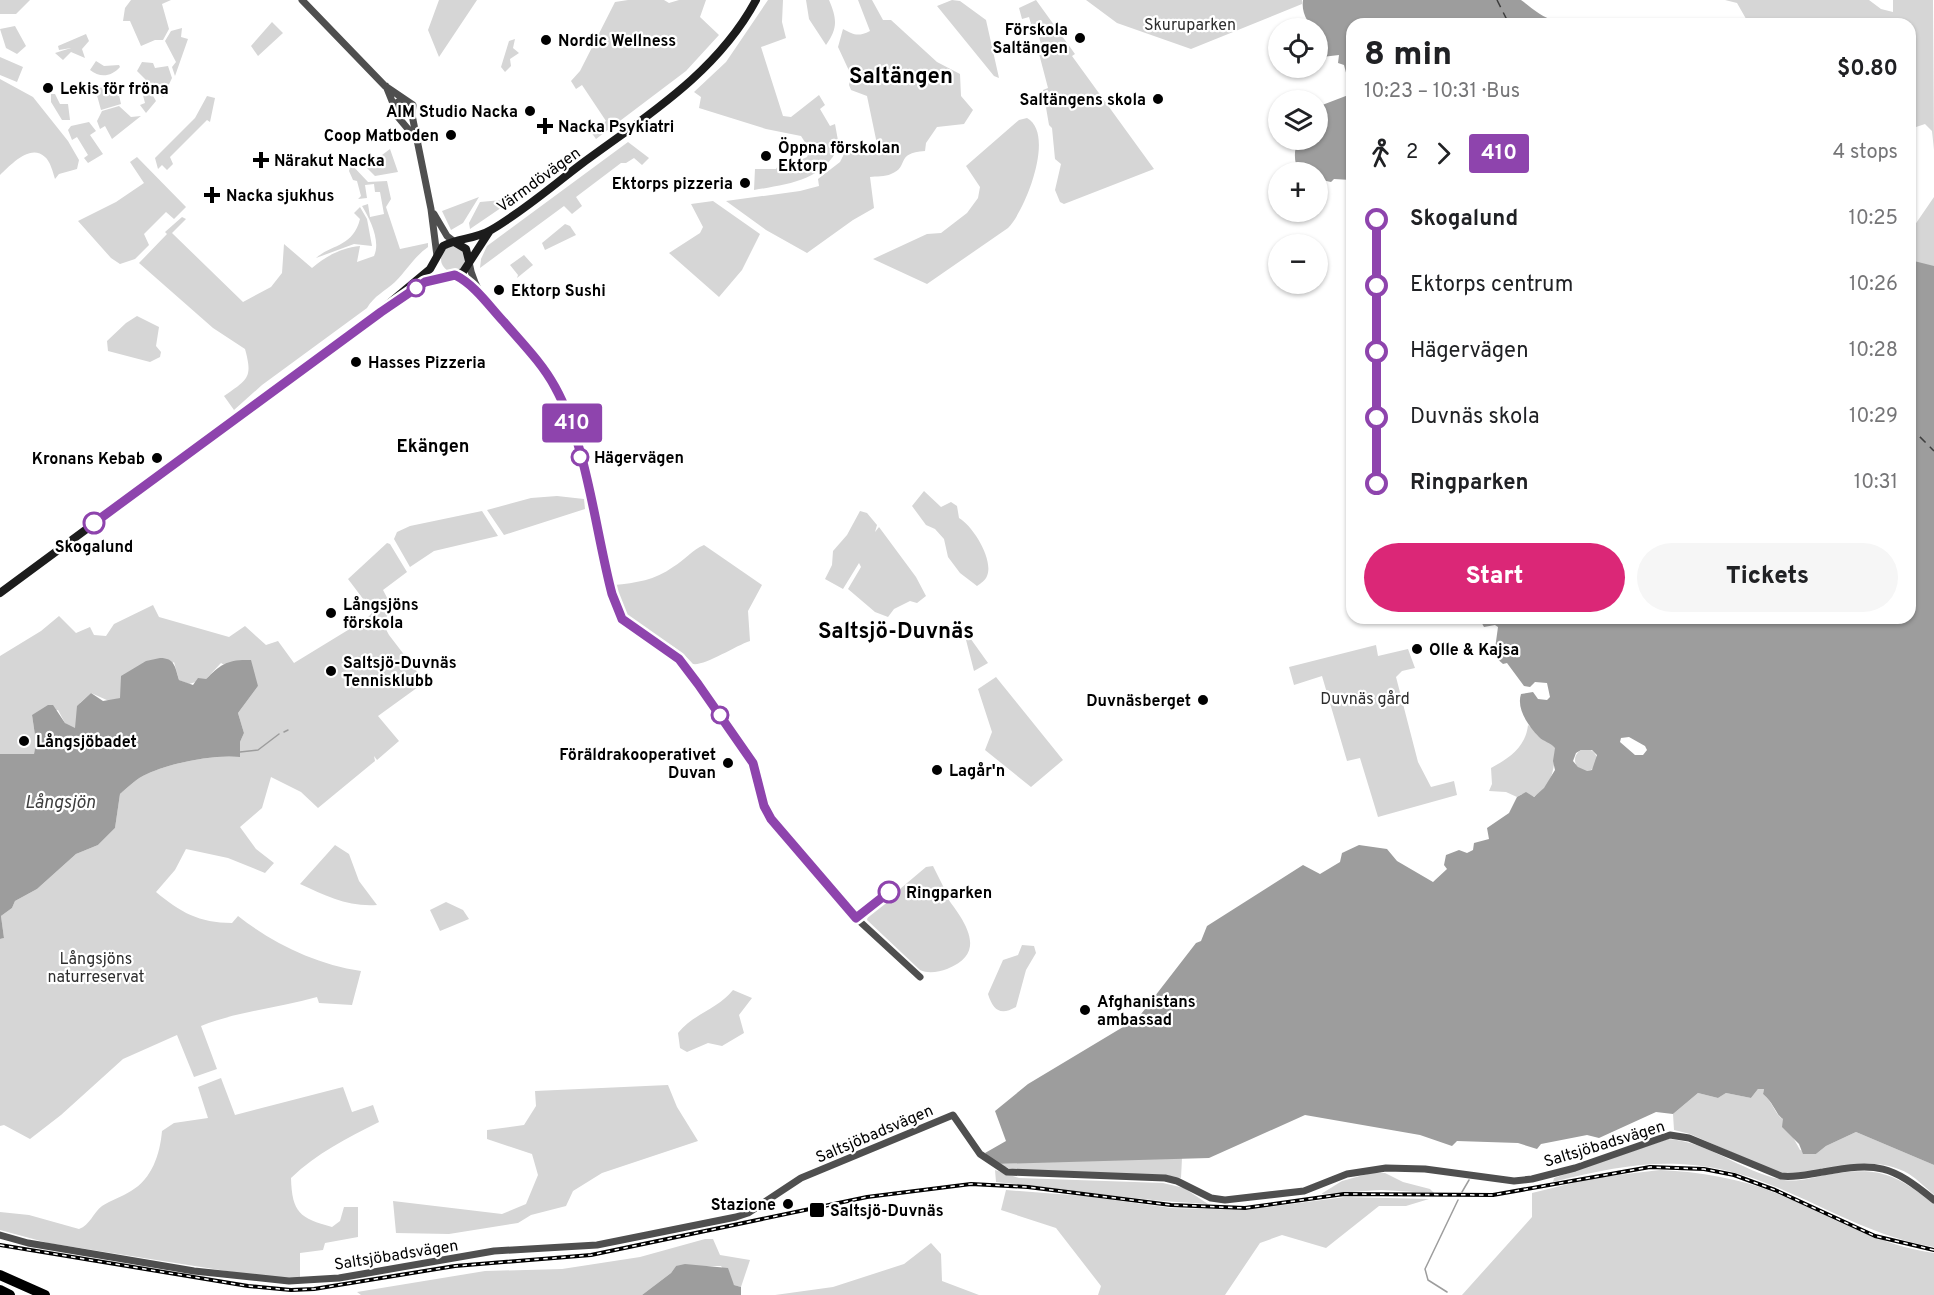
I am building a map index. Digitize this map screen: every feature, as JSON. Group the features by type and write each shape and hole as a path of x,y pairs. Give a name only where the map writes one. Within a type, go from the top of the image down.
{"highway":[{"path":"0,1275 45,1295"},
{"path":"0,1290 10,1295"}],"main road":[{"name":"Värmdövägen","path":"381,312 430,269 443,246 490,231 697,77 741,25 756,0"},
{"name":"Värmdövägen","path":"0,593 381,312 425,282 463,272 490,231"},
{"path":"456,243 466,249 469,262"},
{"path":"437,256 440,268 453,275"}],"street":[{"path":"302,0 385,86 413,105 412,115 431,209 437,256"},
{"path":"385,86 396,117 403,119 412,115"},
{"path":"394,106 403,99"},
{"path":"403,119 417,141"},
{"path":"431,209 447,236 456,243"},
{"path":"469,262 472,276 490,306"},
{"path":"453,275 465,280 490,306 546,373 570,417 612,594 622,619 679,659 753,763 764,806 771,819 856,918 920,977"},
{"name":"Saltsjöbadsvägen","path":"0,1235 28,1243 256,1280 310,1281 339,1278 494,1251 597,1245 724,1221 748,1213 801,1178 953,1115 980,1154 1007,1172 1165,1178 1177,1181 1211,1198 1225,1200 1304,1191 1347,1174 1386,1168 1425,1169 1514,1180 1532,1179 1575,1168 1670,1135 1703,1143 1781,1176 1797,1177 1848,1167 1885,1168 1909,1179 1934,1200"}],"green space":[{"path":"0,0 30,0 16,14 0,14"},
{"path":"131,0 171,0 162,4 169,29 163,40 155,40 141,46 130,21 123,21 125,8"},
{"path":"439,0 477,0 439,57 428,30"},
{"path":"664,0 669,3 679,0 706,0 700,17 719,35 686,71 596,139 591,132 606,121 582,85 576,89 571,81 580,71 615,2"},
{"path":"768,0 783,0 782,22 786,38 761,47 783,116 791,117 819,95 825,105 820,109 830,126 835,124 839,146 824,167 814,174 792,183 754,190 755,169 776,169 786,160 792,164 807,157 810,150 801,136 766,129 699,108 701,97 694,92 726,62"},
{"path":"806,0 829,0 835,23 833,33 826,45 809,19"},
{"path":"858,0 872,0 883,20 891,20 937,62 960,74 961,96 973,110 964,124 937,127 926,143 925,151 909,154 897,171 886,176 870,177 874,208 807,253 766,230 726,201 800,191 819,186 818,179 840,162 845,152 860,154 877,144 867,96 851,90 849,85 851,75 838,47 843,29 856,34 870,31"},
{"path":"952,0 960,1 986,20 999,78 994,76 937,6"},
{"path":"1036,0 1075,54 1072,56 1154,169 1064,204 1060,202 1055,190 1061,164 1055,159 1052,128 1049,125 1043,90 1048,88 1037,46 1041,44 1038,33 1034,34 1029,17 1022,19 1019,8"},
{"name":"Skuruparken","path":"1086,0 1302,0 1302,4 1191,49 1117,23"},
{"path":"1725,0 1869,0 1881,9 1893,12 1893,0 1933,0 1934,150 1932,131 1925,124 1916,127 1916,18 1746,18 1737,3"},
{"path":"272,22 283,33 258,56 251,46"},
{"path":"15,26 26,46 17,54 6,48 0,29"},
{"path":"182,28 181,37 188,39 175,76 172,67 176,62 165,41 171,31"},
{"path":"86,34 89,41 82,49 85,58 71,52 63,60 55,53 71,48 59,50 58,46"},
{"path":"515,39 513,48 519,53 510,59 511,66 505,72 501,67 509,41"},
{"path":"0,57 23,67 17,82 0,75"},
{"path":"96,61 104,66 119,65 120,67 109,74 98,74 90,70"},
{"path":"142,62 153,63 155,68 168,66 172,78 163,97 137,71"},
{"path":"0,79 33,97 68,141 79,160 77,169 59,174 55,179 47,159 39,153 33,153 21,157 0,175"},
{"path":"145,82 156,101 146,113 140,105 145,103 140,84"},
{"path":"117,86 121,104 101,110 95,88"},
{"path":"51,94 55,94 60,104 68,104 70,120 62,120 51,102"},
{"path":"207,96 215,98 210,122 207,120 170,157 173,164 167,170 162,165 158,169 155,158 195,118"},
{"path":"119,106 131,117 141,116 112,139 105,126 100,129 97,121 102,111"},
{"path":"1027,118 1035,127 1039,140 1035,173 1022,206 1008,228 927,284 873,259 927,234 941,233 967,213 978,198 980,187 966,166 1019,120"},
{"path":"89,122 96,131 90,135 103,154 88,163 84,158 88,155 77,137 72,140 68,130 71,126"},
{"path":"628,142 649,158 642,165 634,158 621,163 576,197 582,206 572,214 564,206 480,268 487,246"},
{"path":"390,149 398,172 375,176 366,167"},
{"path":"137,157 186,207 174,219 166,212 144,234 149,245 135,259 120,264 111,258 78,221 116,202 144,183 130,162"},
{"path":"351,164 368,182 387,181 391,199 386,207 400,249 428,243 428,247 367,308 262,385 234,410 224,396 239,386 246,377 248,366 245,349 213,328 139,263 167,234 165,232 182,217 186,219 172,233 243,302 271,287 282,273 284,244 312,268 334,253 353,247 360,246 357,262 374,256 375,237 362,206 368,204 370,217 384,214 380,192 375,192 374,184 365,185 367,198 358,199 361,196 357,181 353,180 349,171"},
{"path":"479,197 463,223 451,230 442,211"},
{"path":"1934,197 1934,270 1916,265 1916,223"},
{"path":"514,199 470,229 469,223 480,202"},
{"path":"713,201 760,234 742,270 719,297 669,253 700,233 703,227 691,204"},
{"path":"360,207 367,219 372,246 354,244 316,258 352,235 360,219 354,213"},
{"path":"565,224 570,226 576,235 545,250 542,243"},
{"path":"454,246 463,250 467,259 463,268 454,272 445,268 441,259 445,250"},
{"path":"524,255 533,265 517,278 518,275 510,265"},
{"path":"137,316 159,327 156,346 161,352 160,357 150,362 108,351 107,341"},
{"path":"924,491 941,507 951,502 957,506 959,518 965,522 981,544 988,561 988,569 987,576 977,586 960,573 948,557 944,539 935,529 926,525 912,506"},
{"path":"557,496 584,499 585,509 504,535 487,510 531,498"},
{"path":"482,511 498,536 434,551 410,567 394,539 397,532 410,526"},
{"path":"860,511 867,513 877,525 875,532 879,527 916,577 926,596 917,603 910,601 894,609 888,617 875,612 848,589 861,567 859,563 843,589 825,579 832,565 833,551 847,535"},
{"name":"Långsjöns naturreservat","path":"387,543 390,544 407,572 383,590 393,609 382,622 389,635 425,682 378,716 399,741 377,760 374,756 375,761 318,808 301,792 271,777 262,808 240,827 256,849 274,863 265,873 228,858 186,849 175,870 156,892 191,915 210,921 232,923 238,916 266,935 296,951 344,968 361,971 352,1005 319,1003 317,997 215,1021 201,1026 217,1069 194,1077 177,1035 123,1059 61,1115 30,1139 4,1125 0,1126 0,939 4,938 1,916 12,908 15,901 37,889 76,854 98,845 115,828 120,794 140,778 168,766 193,760 240,757 240,742 244,733 238,713 258,686 221,663 206,679 189,684 179,680 174,662 121,698 109,701 91,693 80,703 76,728 71,728 65,723 58,710 32,715 36,742 34,754 0,754 0,656 41,631 59,616 76,633 90,627 94,635 106,636 114,624 153,605 159,617 229,637 245,626 266,645 278,641 294,663 366,619 373,612 348,579"},
{"path":"704,545 762,585 748,611 750,641 705,662 693,664 670,644 646,632 626,615 614,585 638,582 659,575"},
{"path":"968,635 988,663 974,671 965,636"},
{"name":"Duvnäs gård","path":"1376,645 1378,656 1408,649 1415,668 1402,671 1396,677 1418,762 1431,787 1454,781 1457,795 1378,817 1360,758 1347,761 1322,676 1294,685 1289,667"},
{"path":"996,677 1063,760 1031,787 985,750 992,732 978,689"},
{"path":"1528,725 1555,747 1549,782 1540,793 1533,797 1522,794 1517,797 1506,792 1489,791 1492,784 1491,768 1504,761 1520,746 1527,733"},
{"path":"1586,749 1594,752 1597,760 1594,768 1586,771 1578,768 1575,760 1578,752"},
{"path":"335,845 349,854 359,881 377,905 347,902 300,884"},
{"name":"Ringparken","path":"933,866 945,890 943,892 957,911 968,932 970,943 968,953 961,961 937,972 920,970 867,920 868,916 926,867"},
{"path":"446,902 463,910 469,919 440,931 430,910"},
{"path":"1022,945 1034,946 1036,953 1026,970 1016,1007 1006,1011 998,1010 992,1004 988,994 1003,960 1018,955"},
{"path":"733,990 752,998 739,1015 744,1033 722,1046 708,1043 687,1052 680,1048 678,1033 684,1026 727,997"},
{"path":"221,1078 235,1115 343,1087 352,1112 373,1105 379,1122 322,1154 291,1178 293,1199 296,1207 305,1217 332,1227 340,1221 344,1207 358,1207 358,1237 325,1243 323,1250 300,1253 300,1278 271,1278 48,1243 0,1230 0,1212 29,1215 79,1229 83,1227 102,1206 131,1191 150,1173 157,1157 162,1131 174,1123 208,1118 198,1087"},
{"path":"668,1085 677,1107 698,1141 602,1173 573,1191 566,1206 531,1215 518,1223 449,1234 396,1233 393,1201 502,1214 526,1204 538,1175 532,1154 487,1139 487,1130 524,1125 536,1106 535,1091"},
{"path":"1758,1089 1764,1089 1763,1094 1783,1119 1800,1150 1816,1154 1826,1146 1856,1132 1934,1165 1934,1195 1909,1174 1893,1167 1862,1164 1797,1174 1781,1174 1690,1134 1674,1130 1673,1114 1698,1093 1718,1098 1726,1093 1751,1098"},
{"path":"1668,1139 1698,1146 1754,1171 1784,1180 1800,1180 1858,1171 1884,1174 1895,1178 1934,1204 1934,1247 1873,1230 1776,1187 1718,1169 1691,1165 1639,1165 1553,1182 1554,1178"},
{"path":"1182,1158 1181,1178 1165,1175 1022,1172 995,1164"},
{"path":"995,1170 1019,1178 1163,1183 1184,1188 1208,1204 1128,1198 996,1182"},
{"path":"1660,1170 1705,1174 1748,1183 1776,1193 1872,1236 1934,1253 1934,1295 1462,1295 1532,1217 1532,1193 1593,1178"},
{"path":"1371,1173 1385,1173 1403,1182 1430,1189 1434,1193 1381,1190 1321,1194 1342,1181"},
{"path":"1006,1190 1084,1196 1172,1208 1246,1210 1345,1197 1429,1199 1406,1206 1379,1206 1326,1248 1282,1235 1260,1243 1225,1295 1098,1295 1101,1286 1056,1228 1001,1210"},
{"path":"705,1239 713,1239 720,1255 750,1260 741,1287 734,1285 721,1266 676,1266 671,1273 642,1295 361,1295 357,1292 485,1271 562,1269 640,1257"},
{"path":"931,1243 941,1254 942,1281 979,1295 775,1295 833,1287 904,1264"}],"water":[{"path":"1303,0 1521,0 1549,18 1346,18 1346,73 1344,65 1338,63 1339,55 1328,56 1328,18 1306,18"},
{"path":"1346,96 1346,180 1328,181 1328,162 1296,162 1296,150 1328,150 1328,103"},
{"path":"1916,262 1934,266 1934,1165 1856,1132 1826,1146 1816,1154 1803,1154 1799,1144 1782,1127 1783,1119 1763,1094 1764,1089 1758,1089 1751,1098 1726,1093 1718,1098 1698,1093 1673,1114 1656,1112 1599,1138 1587,1135 1541,1144 1537,1149 1518,1143 1457,1141 1452,1146 1420,1135 1305,1115 1209,1158 995,1164 985,1153 1006,1141 995,1111 1028,1084 1138,1018 1196,943 1201,941 1207,926 1303,865 1320,874 1340,862 1342,853 1359,845 1387,849 1397,861 1433,882 1447,869 1444,865 1446,855 1459,850 1467,853 1473,850 1474,843 1489,839 1487,828 1509,813 1517,797 1526,792 1534,797 1544,788 1555,770 1553,761 1555,748 1541,739 1531,728 1522,712 1520,700 1521,694 1533,692 1538,699 1547,700 1550,697 1547,683 1535,682 1530,687 1524,686 1507,663 1503,664 1494,656 1498,627 1495,625 1484,627 1482,624 1916,624","holes":["1629,737 1645,746 1647,750 1643,755 1635,755 1620,742 1621,738","1581,750 1592,750 1597,755 1592,770 1587,771 1578,767 1573,761 1576,753"]},
{"name":"Långsjön","path":"160,658 172,662 179,680 193,685 198,678 206,679 226,664 236,660 251,660 258,686 238,713 244,733 240,742 240,757 206,758 180,763 136,780 120,794 115,828 98,845 76,854 37,889 15,901 12,908 1,916 4,938 0,939 0,754 34,754 36,742 32,715 48,705 53,705 65,723 75,728 77,706 91,693 103,701 120,698 121,676 146,661"},
{"path":"685,1264 728,1268 734,1285 741,1287 741,1295 642,1295 671,1273 676,1266"}],"waterway":[{"path":"284,732 288,730"},
{"path":"240,752 258,750 279,734"},
{"path":"1462,1192 1469,1180"},
{"path":"1447,1292 1428,1280 1425,1269 1458,1200"}],"ferry route":[{"path":"1497,0 1506,18"},
{"path":"1916,433 1934,451"}],"railway":[{"path":"0,1245 248,1286 291,1290 314,1289 455,1266 591,1255 867,1197 971,1184 1028,1187 1171,1205 1245,1208 1344,1194 1493,1195 1650,1167 1704,1169 1734,1175 1775,1190 1875,1236 1934,1250"}],"bus line":[{"name":"410","path":"94,523 381,312 425,282 436,277 455,275 465,280 490,306 541,365 560,396 572,423 606,574 622,619 679,659 694,677 753,763 764,806 771,819 856,918 889,892"}],"place":[{"name":"Förskola Saltängen","path":"1080,38"},
{"name":"Nordic Wellness","path":"546,40"},
{"name":"Lekis för fröna","path":"48,88"},
{"name":"Saltängens skola","path":"1158,99"},
{"name":"AIM Studio Nacka","path":"530,111"},
{"name":"Nacka Psykiatri","path":"545,126"},
{"name":"Coop Matboden","path":"451,135"},
{"name":"Öppna förskolan Ektorp","path":"766,156"},
{"name":"Närakut Nacka","path":"261,160"},
{"name":"Ektorps pizzeria","path":"745,183"},
{"name":"Nacka sjukhus","path":"212,195"},
{"name":"Ektorp Sushi","path":"499,290"},
{"name":"Hasses Pizzeria","path":"356,362"},
{"name":"Hägervägen","path":"580,457"},
{"name":"Kronans Kebab","path":"157,458"},
{"name":"Skogalund","path":"94,523"},
{"name":"Långsjöns förskola","path":"331,613"},
{"name":"Olle & Kajsa","path":"1417,649"},
{"name":"Saltsjö-Duvnäs Tennisklubb","path":"331,671"},
{"name":"Duvnäsberget","path":"1203,700"},
{"name":"Långsjöbadet","path":"24,741"},
{"name":"Föräldrakooperativet Duvan","path":"728,763"},
{"name":"Lagår'n","path":"937,770"},
{"name":"Ringparken","path":"889,892"},
{"name":"Afghanistans ambassad","path":"1085,1010"},
{"name":"Stazione","path":"788,1204"},
{"name":"Saltsjö-Duvnäs","path":"817,1210"}],"district":[{"name":"Saltängen","path":"901,75"},
{"name":"Ekängen","path":"433,446"},
{"name":"Saltsjö-Duvnäs","path":"896,630"}]}
